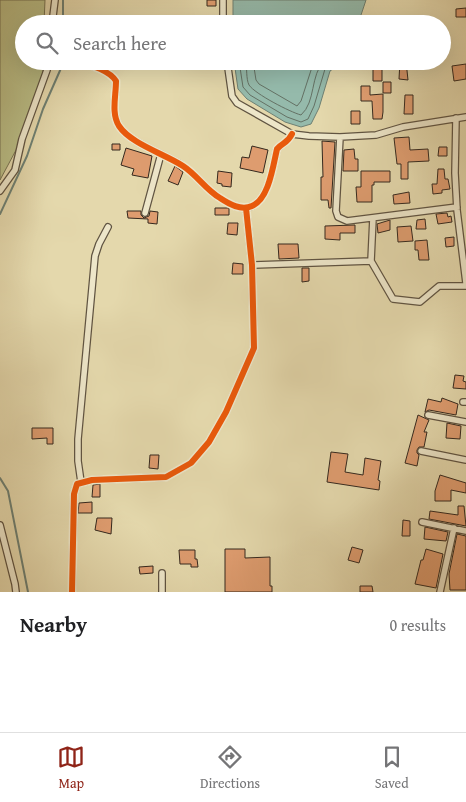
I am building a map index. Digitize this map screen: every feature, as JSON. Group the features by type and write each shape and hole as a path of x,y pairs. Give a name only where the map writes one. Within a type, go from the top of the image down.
{"street":[{"path":"53,15 55,0"},
{"path":"223,0 223,15"},
{"path":"0,191 15,170 22,139 47,70"},
{"path":"100,70 115,78 114,113 121,128 141,144 185,167 218,197 237,207 246,208 261,201 277,149 288,142 292,134"},
{"path":"229,70 232,96 237,102 292,134 340,137 376,135 403,127 466,117"},
{"path":"373,218 372,262 393,299 420,302 439,286 466,285 457,207 455,173 456,118"},
{"path":"340,137 337,216 341,220 347,221 457,207"},
{"path":"145,213 161,154"},
{"path":"72,592 74,494 77,484 92,480 166,477 191,463 209,442 226,412 254,348 252,266 246,208"},
{"path":"81,482 78,461 78,439 95,256 108,227"},
{"path":"252,266 372,262"},
{"path":"428,415 466,422"},
{"path":"421,451 466,460"},
{"path":"422,522 466,531"},
{"path":"0,525 16,584 16,592"},
{"path":"440,592 454,528"},
{"path":"162,572 162,592"}],"green space":[{"path":"0,0 45,0 44,15 15,15 15,70 43,70 43,79 23,137 0,180"}],"water":[{"path":"233,0 366,0 361,15 233,15"},
{"path":"235,70 331,70 319,108 311,124 301,127 285,122 247,99 238,89"}],"building":[{"path":"207,0 216,0 216,6 207,6"},
{"path":"466,8 466,17 456,17 456,9"},
{"path":"466,64 466,79 454,81 452,66"},
{"path":"373,70 382,70 382,81 373,81"},
{"path":"400,70 407,70 408,80 399,79"},
{"path":"383,82 391,82 391,93 383,93"},
{"path":"361,86 370,86 370,95 383,94 382,119 373,119 372,101 361,101"},
{"path":"405,95 413,95 413,114 404,114"},
{"path":"351,111 360,111 360,124 351,124"},
{"path":"409,137 410,150 428,149 429,161 408,162 408,179 401,179 401,164 397,164 394,138"},
{"path":"322,141 335,142 331,208 329,208 328,200 321,200 321,177 323,177"},
{"path":"112,144 120,144 120,150 112,150"},
{"path":"252,146 268,150 263,173 240,168 242,157 249,158"},
{"path":"439,147 447,147 447,156 438,156"},
{"path":"126,148 152,156 148,178 132,175 134,169 121,165"},
{"path":"354,149 355,159 358,159 358,171 343,171 344,150"},
{"path":"175,166 183,172 178,185 168,181"},
{"path":"438,169 444,169 445,179 448,179 450,189 442,190 442,193 433,194 432,184 437,184"},
{"path":"218,171 232,173 231,187 222,186 222,184 217,183"},
{"path":"361,171 390,171 390,182 374,182 374,185 372,185 372,202 357,202 356,187 361,187"},
{"path":"409,192 410,203 394,204 393,195"},
{"path":"215,208 229,208 229,215 215,215"},
{"path":"127,211 141,211 141,215 144,218 149,216 150,211 158,212 157,224 148,223 148,219 128,218"},
{"path":"447,213 448,217 451,216 452,222 438,224 436,214"},
{"path":"425,219 426,229 416,229 417,220"},
{"path":"390,220 390,230 378,233 377,224"},
{"path":"228,223 238,223 237,235 227,234"},
{"path":"355,225 355,233 340,233 340,240 325,239 325,226"},
{"path":"411,226 413,241 398,242 397,227"},
{"path":"454,237 454,246 446,247 445,238"},
{"path":"427,240 429,260 419,260 418,250 415,250 415,241"},
{"path":"278,244 298,244 299,258 279,259"},
{"path":"233,263 243,264 243,274 232,274"},
{"path":"302,268 309,268 309,281 302,282"},
{"path":"455,375 464,376 463,381 466,382 466,389 453,388"},
{"path":"442,398 458,404 456,415 429,410 425,412 428,399 441,402"},
{"path":"418,415 429,420 424,432 427,432 424,447 419,447 417,450 419,455 417,466 405,463"},
{"path":"447,423 461,426 460,439 446,438"},
{"path":"32,428 53,428 53,444 47,444 47,438 32,439"},
{"path":"331,452 348,454 345,472 363,475 365,458 381,461 378,480 380,481 379,490 327,482"},
{"path":"150,455 159,455 158,469 149,468"},
{"path":"440,475 466,483 466,493 451,490 451,501 435,501 435,491"},
{"path":"100,484 100,497 92,497 93,485"},
{"path":"92,502 92,513 78,513 79,503"},
{"path":"458,506 464,506 466,526 429,519 430,511 458,515"},
{"path":"97,518 112,518 111,534 95,530"},
{"path":"403,520 410,521 410,536 402,536"},
{"path":"425,527 448,532 446,541 424,539"},
{"path":"457,534 466,536 466,590 450,590 449,574"},
{"path":"352,547 363,550 359,563 348,560"},
{"path":"225,549 245,549 245,558 270,557 270,586 272,586 272,592 225,592"},
{"path":"426,549 443,554 436,588 415,584"},
{"path":"179,550 195,550 195,559 197,559 198,567 191,567 191,564 180,564"},
{"path":"153,566 153,573 140,574 139,567"},
{"path":"360,586 372,586 373,592 360,592"}],"waterway":[{"path":"63,0 63,15"},
{"path":"0,214 27,156 43,109 60,70"},
{"path":"0,478 8,491 28,592"}],"cycle path":[{"path":"102,70 116,81 115,116 124,132 140,143 183,166 215,195 235,206 244,208 252,206 263,197 272,173 277,149 292,134"},
{"path":"72,592 74,494 77,484 92,480 166,477 191,463 209,442 226,412 254,348 252,265 246,208"}]}
